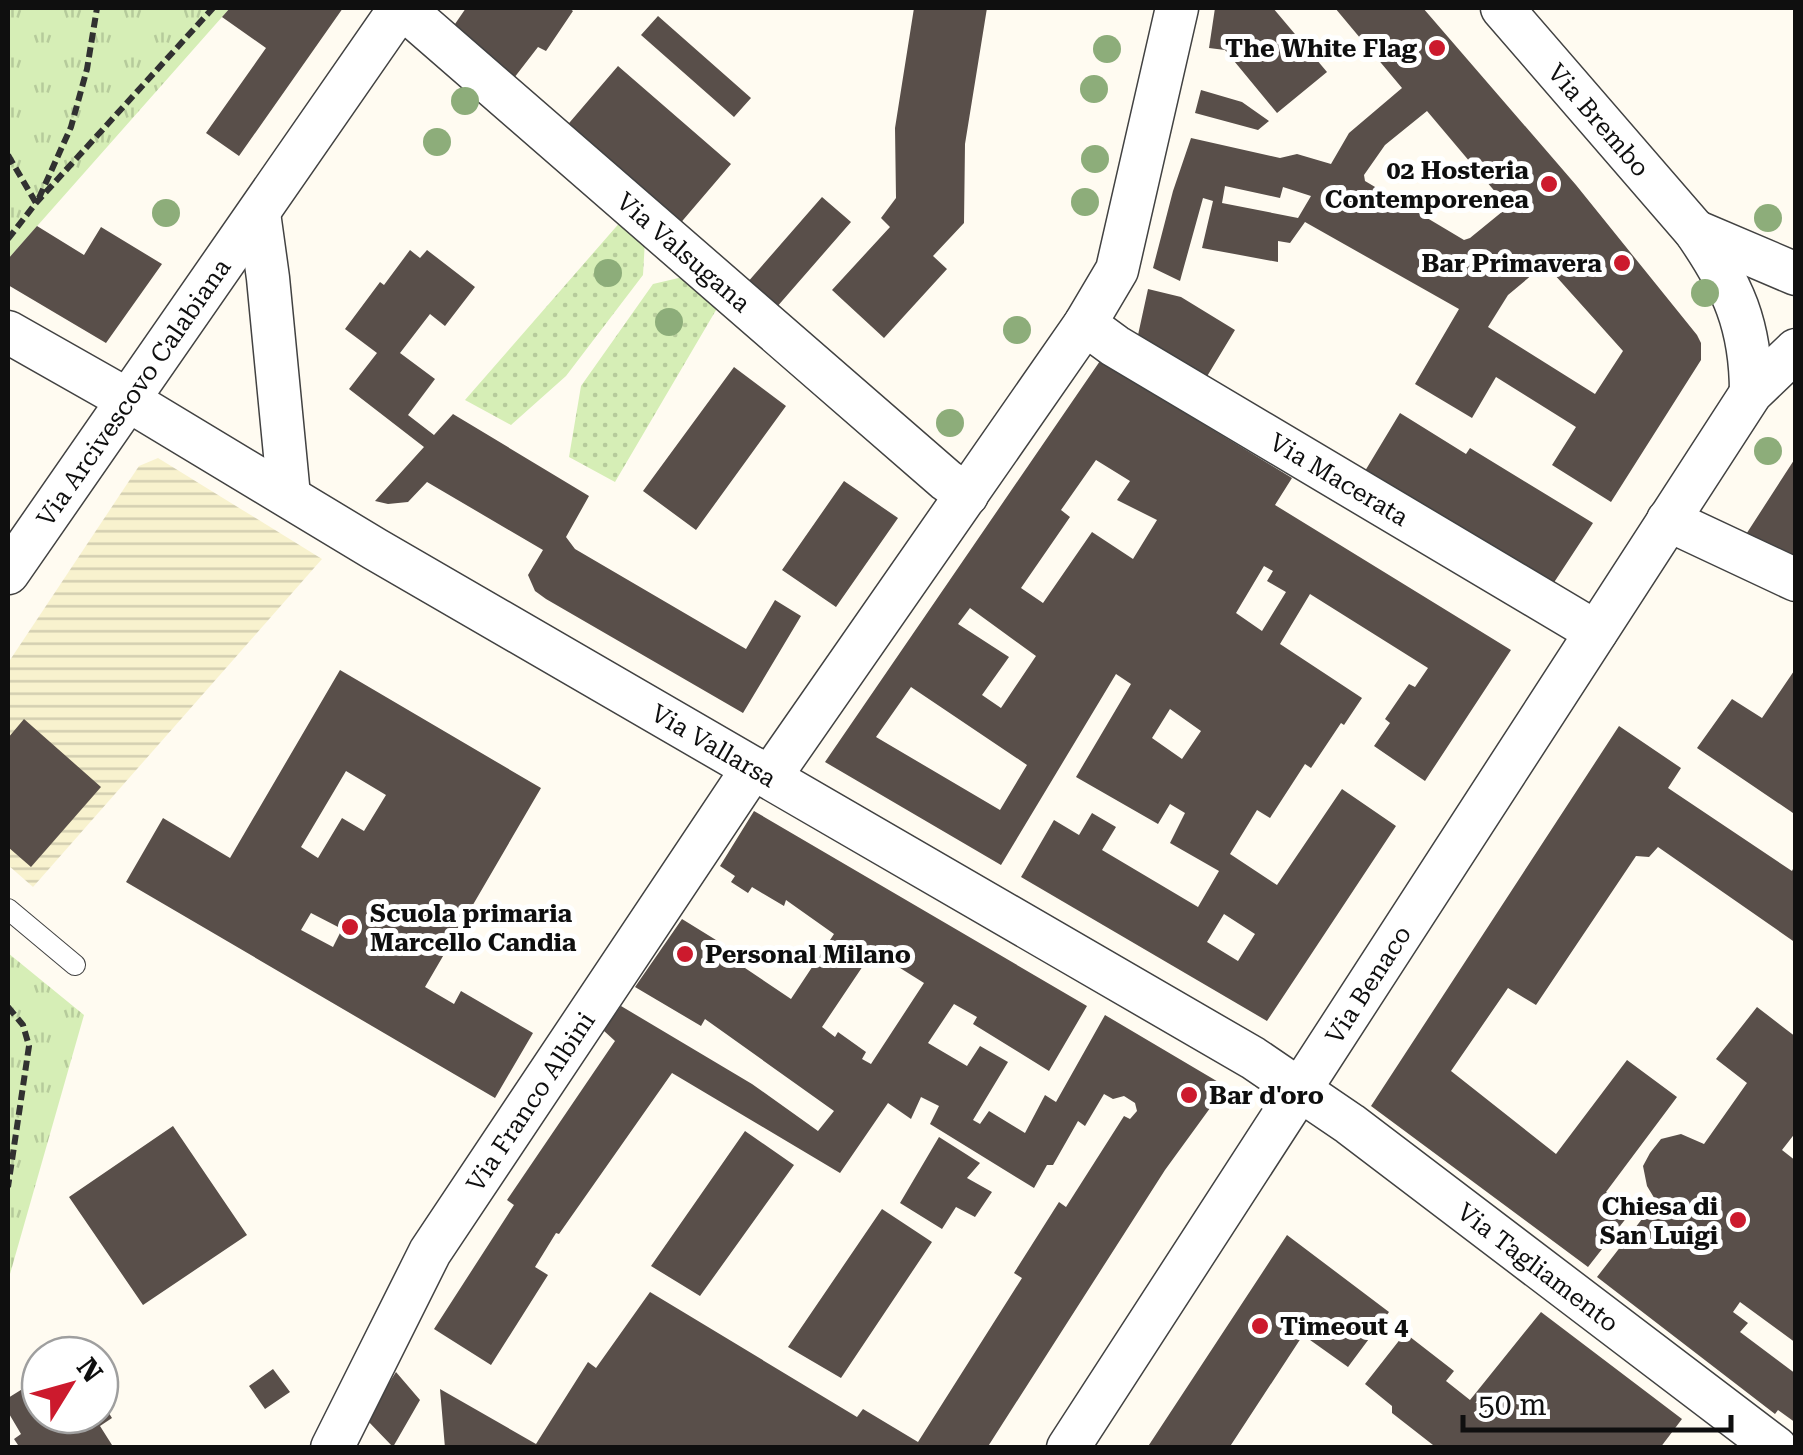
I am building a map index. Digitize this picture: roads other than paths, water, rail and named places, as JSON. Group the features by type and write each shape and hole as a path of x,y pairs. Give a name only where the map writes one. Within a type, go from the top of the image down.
{"street":[{"name":"Via Arcivescovo Calabiana","path":"8,573 401,8"},
{"name":"Via Valsugana","path":"401,8 966,495"},
{"path":"762,773 966,495 1085,324 1117,270 1177,8"},
{"name":"Via Brembo","path":"1502,8 1695,230 1717,263 1739,307 1749,348 1751,393"},
{"name":"Via Arcivescovo Calabiana","path":"259,213 289,496"},
{"name":"Via Brembo","path":"1695,230 1796,274"},
{"name":"Via Macerata","path":"1085,324 1115,346 1596,632"},
{"name":"Via Vallarsa","path":"8,332 1299,1088"},
{"name":"Via Benaco","path":"1068,1448 1751,393 1796,350"},
{"path":"1668,520 1796,580"},
{"name":"Via Franco Albini","path":"332,1448 430,1252 762,773"},
{"name":"Via Tagliamento","path":"1299,1088 1776,1448"}],"lane":[{"path":"8,910 75,965"}],"place":[{"name":"The White Flag","path":"1437,48"},
{"name":"02 Hosteria Contemporenea","path":"1549,184"},
{"name":"Bar Primavera","path":"1622,263"},
{"name":"Scuola primaria Marcello Candia","path":"350,927"},
{"name":"Personal Milano","path":"685,954"},
{"name":"Bar d'oro","path":"1189,1095"},
{"name":"Chiesa di San Luigi","path":"1738,1220"},
{"name":"Timeout 4","path":"1260,1326"}]}
